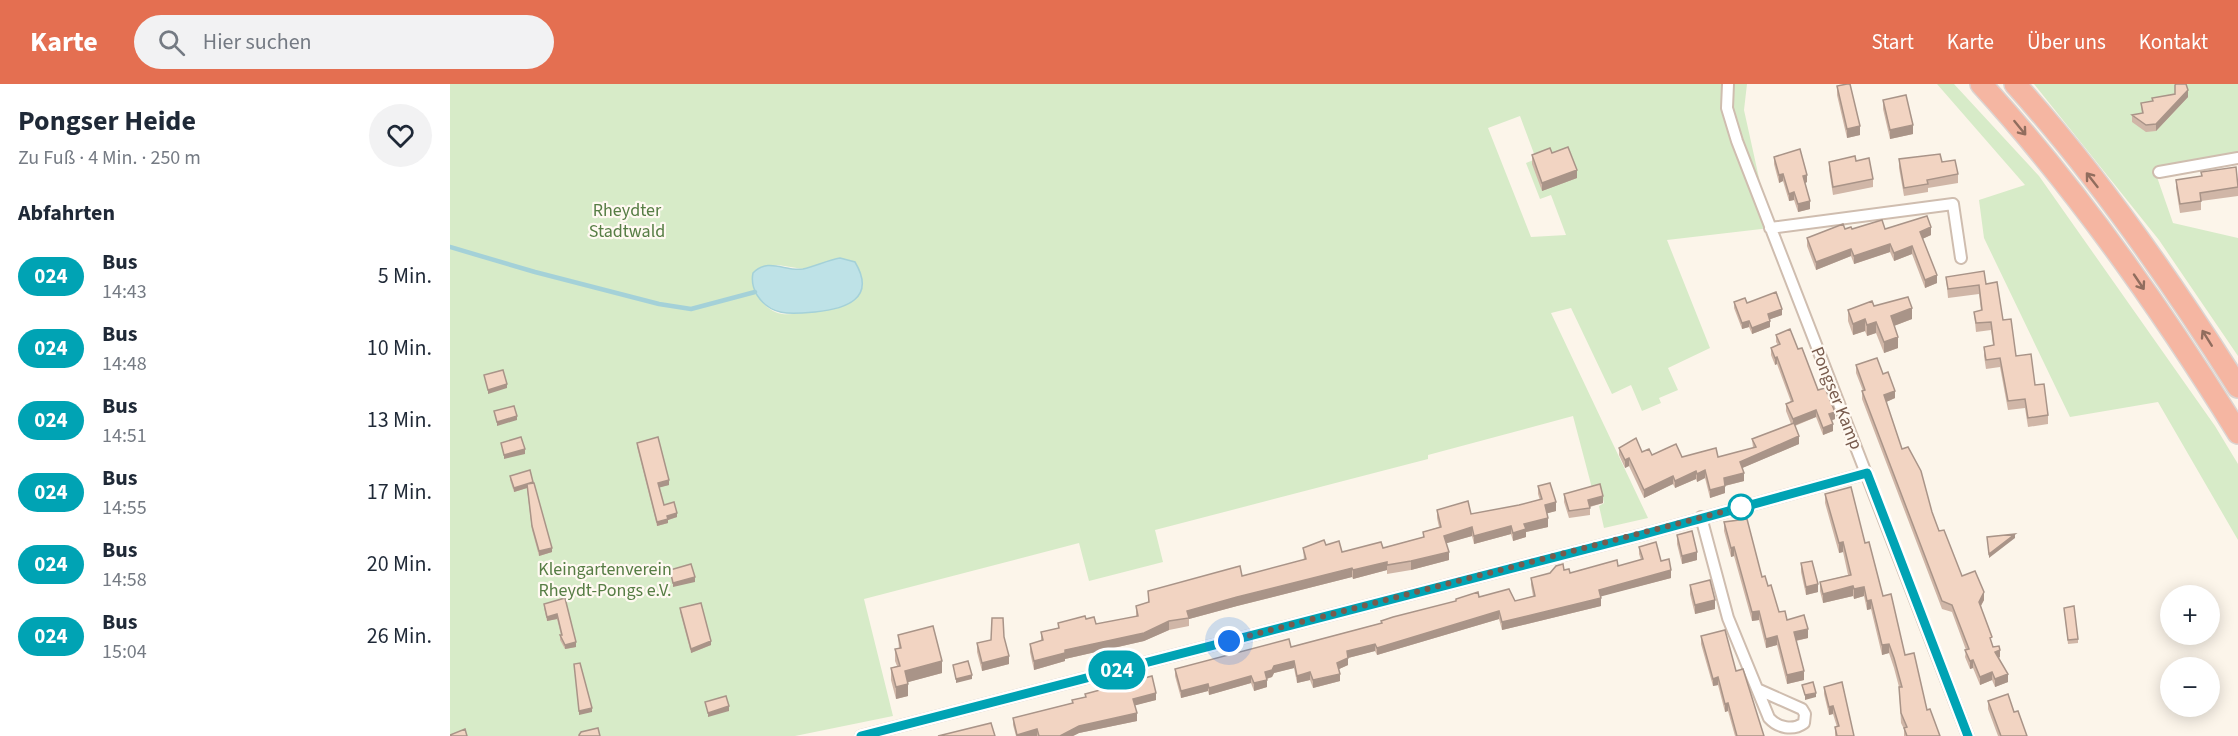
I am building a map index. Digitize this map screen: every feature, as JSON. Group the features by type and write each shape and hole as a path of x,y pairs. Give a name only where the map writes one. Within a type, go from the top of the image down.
{"highway":[{"path":"1982,84 2012,117 2123,259 2195,364 2238,433"},
{"path":"2016,84 2135,236 2202,329 2238,387"}],"street":[{"name":"Pongser Kamp","path":"1728,84 1727,108 1737,141 1968,736"},
{"path":"2159,172 2238,158"},
{"path":"1770,228 1953,204 1961,258"},
{"path":"861,736 1867,473"},
{"path":"1701,518 1728,618 1769,718 1774,723 1793,727 1803,723 1805,714 1802,709 1757,688"}],"green space":[{"path":"450,84 1747,84 1744,110 1770,228 1667,240 1710,348 1668,368 1678,390 1659,398 1661,403 1642,411 1631,385 1612,394 1571,308 1551,313 1648,518 1604,528 1599,506 1604,503 1601,491 1593,492 1573,416 1428,455 1428,459 1155,530 1163,562 1089,581 1079,543 864,599 893,716 795,736 450,736","holes":["1520,116 1536,159 1526,163 1540,199 1551,195 1566,235 1531,237 1488,128","840,258 855,262 861,276 862,286 859,295 844,306 822,311 782,314 769,308 754,290 762,267 778,265 803,269"]},
{"path":"1937,84 1954,84 2039,176 2215,426 2238,464 2238,540 2158,402 2070,417 1984,238 1979,200 2025,185"},
{"path":"2034,84 2238,84 2238,157 2157,177 2173,223 2238,238 2238,356 2159,240"}],"water":[{"path":"840,258 855,262 861,275 860,293 847,305 826,311 806,313 775,311 763,302 753,287 753,273 765,266 803,269"}],"building":[{"path":"1850,84 1860,126 1847,129 1837,86"},
{"path":"2176,84 2186,84 2188,90 2156,124 2146,125 2132,115 2143,113 2141,103 2153,101 2152,98 2175,94"},
{"path":"1906,95 1913,125 1890,130 1883,100"},
{"path":"1568,147 1577,170 1542,183 1532,155 1550,148 1552,153"},
{"path":"1800,149 1807,175 1803,176 1810,201 1798,204 1794,192 1789,194 1783,174 1779,175 1774,157"},
{"path":"1940,154 1942,162 1955,160 1958,174 1927,180 1928,184 1904,188 1899,159"},
{"path":"1855,156 1856,161 1869,158 1873,179 1833,187 1829,162"},
{"path":"2236,167 2238,187 2200,193 2201,201 2180,204 2176,180 2202,176 2201,172"},
{"path":"1927,216 1931,227 1920,232 1937,275 1925,280 1912,246 1894,253 1890,244 1854,256 1851,249 1816,262 1807,238 1843,224 1845,229 1851,227 1852,229 1882,220 1885,229"},
{"path":"1984,271 1986,284 1997,282 2003,320 2011,319 2016,356 2031,354 2035,385 2044,384 2048,415 2028,418 2025,399 2008,401 2000,358 1986,360 1984,347 1994,345 1991,322 1976,323 1974,312 1982,310 1979,285 1948,289 1946,277"},
{"path":"1776,292 1782,309 1768,314 1770,321 1752,328 1749,321 1742,323 1734,302 1745,298 1747,303"},
{"path":"1908,297 1912,308 1891,316 1898,337 1884,342 1876,322 1867,325 1865,319 1853,324 1848,310 1872,301 1874,306"},
{"path":"1790,329 1798,349 1802,348 1818,390 1825,388 1835,412 1829,414 1833,424 1823,428 1816,410 1793,419 1786,404 1793,401 1777,357 1775,358 1771,348 1780,344 1776,335"},
{"path":"1877,358 1883,374 1888,372 1895,391 1884,395 1902,449 1908,447 1921,471 1939,531 1944,530 1962,576 1975,571 1984,592 1979,602 1992,637 1990,638 1993,647 1999,646 2000,650 1995,652 2008,674 1995,679 1992,672 1980,677 1973,660 1970,661 1965,650 1969,649 1952,605 1942,601 1862,391 1865,390 1856,365"},
{"path":"503,370 507,384 488,390 484,375"},
{"path":"514,406 517,416 497,422 494,411"},
{"path":"1794,423 1799,436 1740,462 1744,473 1724,478 1725,486 1710,490 1705,470 1697,474 1696,471 1675,481 1673,476 1644,490 1629,458 1625,460 1619,448 1636,438 1642,452 1649,449 1652,455 1676,444 1682,457 1716,448 1718,457 1756,447 1752,439"},
{"path":"521,437 525,449 504,455 501,443"},
{"path":"658,437 669,480 658,483 664,505 674,502 677,513 657,522 637,443"},
{"path":"530,470 533,482 514,488 510,476"},
{"path":"534,483 552,548 539,551 532,526 527,484"},
{"path":"1550,483 1556,502 1545,505 1548,518 1524,524 1526,529 1513,533 1511,526 1474,536 1472,527 1444,536 1449,552 1387,565 1387,562 1353,570 1352,568 1237,597 1187,611 1189,618 1169,621 1144,633 1065,650 1065,653 1034,661 1030,644 1043,640 1041,632 1059,628 1058,623 1085,616 1086,619 1094,617 1096,624 1138,616 1136,606 1149,602 1148,591 1240,566 1242,576 1306,559 1303,548 1324,540 1326,545 1339,541 1342,552 1381,542 1383,548 1424,537 1423,532 1441,527 1437,510 1468,501 1471,514 1519,505 1542,499 1538,486"},
{"path":"1600,484 1603,496 1588,500 1590,508 1569,511 1564,494"},
{"path":"1851,487 1865,543 1869,542 1883,596 1891,594 1905,655 1914,653 1927,710 1930,709 1940,736 1907,736 1904,728 1907,727 1901,713 1899,687 1902,687 1894,658 1889,644 1882,645 1871,600 1867,601 1864,587 1854,589 1853,586 1823,594 1820,582 1851,575 1843,542 1839,543 1825,494"},
{"path":"1747,519 1762,577 1765,576 1768,586 1771,585 1779,612 1785,611 1787,620 1804,615 1808,629 1794,632 1804,671 1787,675 1777,636 1766,639 1759,611 1752,612 1734,547 1731,548 1724,522"},
{"path":"1692,531 1697,552 1682,556 1677,535"},
{"path":"2015,534 1989,554 1987,537"},
{"path":"1656,542 1661,561 1669,559 1671,570 1599,590 1601,598 1502,622 1499,611 1377,648 1375,644 1347,651 1348,658 1337,663 1340,674 1313,680 1310,672 1297,676 1294,661 1274,666 1272,670 1265,672 1267,680 1254,683 1251,676 1209,688 1208,684 1181,691 1175,669 1289,639 1291,647 1382,623 1381,621 1393,617 1456,601 1456,599 1478,592 1479,597 1509,589 1515,601 1535,596 1531,578 1550,573 1556,566 1563,564 1564,570 1569,569 1570,573 1617,560 1618,566 1643,559 1639,547"},
{"path":"1812,561 1818,584 1806,587 1801,563"},
{"path":"691,564 695,577 673,583 670,570"},
{"path":"1710,580 1715,600 1695,605 1690,585"},
{"path":"565,598 576,642 565,645 560,635 562,635 557,614 547,617 544,604"},
{"path":"701,603 711,641 691,649 680,608"},
{"path":"2074,606 2078,639 2068,640 2064,608"},
{"path":"992,618 1003,618 1004,637 1009,656 982,663 977,643 991,640"},
{"path":"933,626 942,661 905,671 908,684 896,687 891,668 900,666 895,649 901,648 898,635"},
{"path":"1725,630 1736,671 1743,669 1764,736 1737,736 1718,677 1713,679 1701,636"},
{"path":"968,661 972,675 956,679 953,665"},
{"path":"580,663 592,708 579,711 574,664"},
{"path":"1152,676 1156,693 1133,699 1137,713 1079,726 1060,736 1039,736 1037,729 1017,735 1013,718 1073,703 1072,700 1086,697 1085,694"},
{"path":"1813,682 1816,693 1805,695 1802,685"},
{"path":"1842,682 1854,736 1837,736 1835,727 1839,726 1833,706 1829,707 1824,687"},
{"path":"2008,694 2014,712 2018,711 2027,736 2001,736 1988,701"},
{"path":"726,696 729,706 708,713 705,702"},
{"path":"991,723 995,736 938,736"},
{"path":"598,728 600,736 579,736 581,732"},
{"path":"465,729 467,736 450,736 450,735"}],"waterway":[{"path":"450,247 659,304 691,309 755,292"}],"bus line":[{"name":"024","path":"861,736 1641,535 1867,473 1968,736"}],"route":[{"path":"1229,641 1741,507"}],"park label":[{"name":"Rheydter Stadtwald","path":"627,220"},
{"name":"Kleingartenverein Rheydt-Pongs e.V.","path":"605,579"}]}
